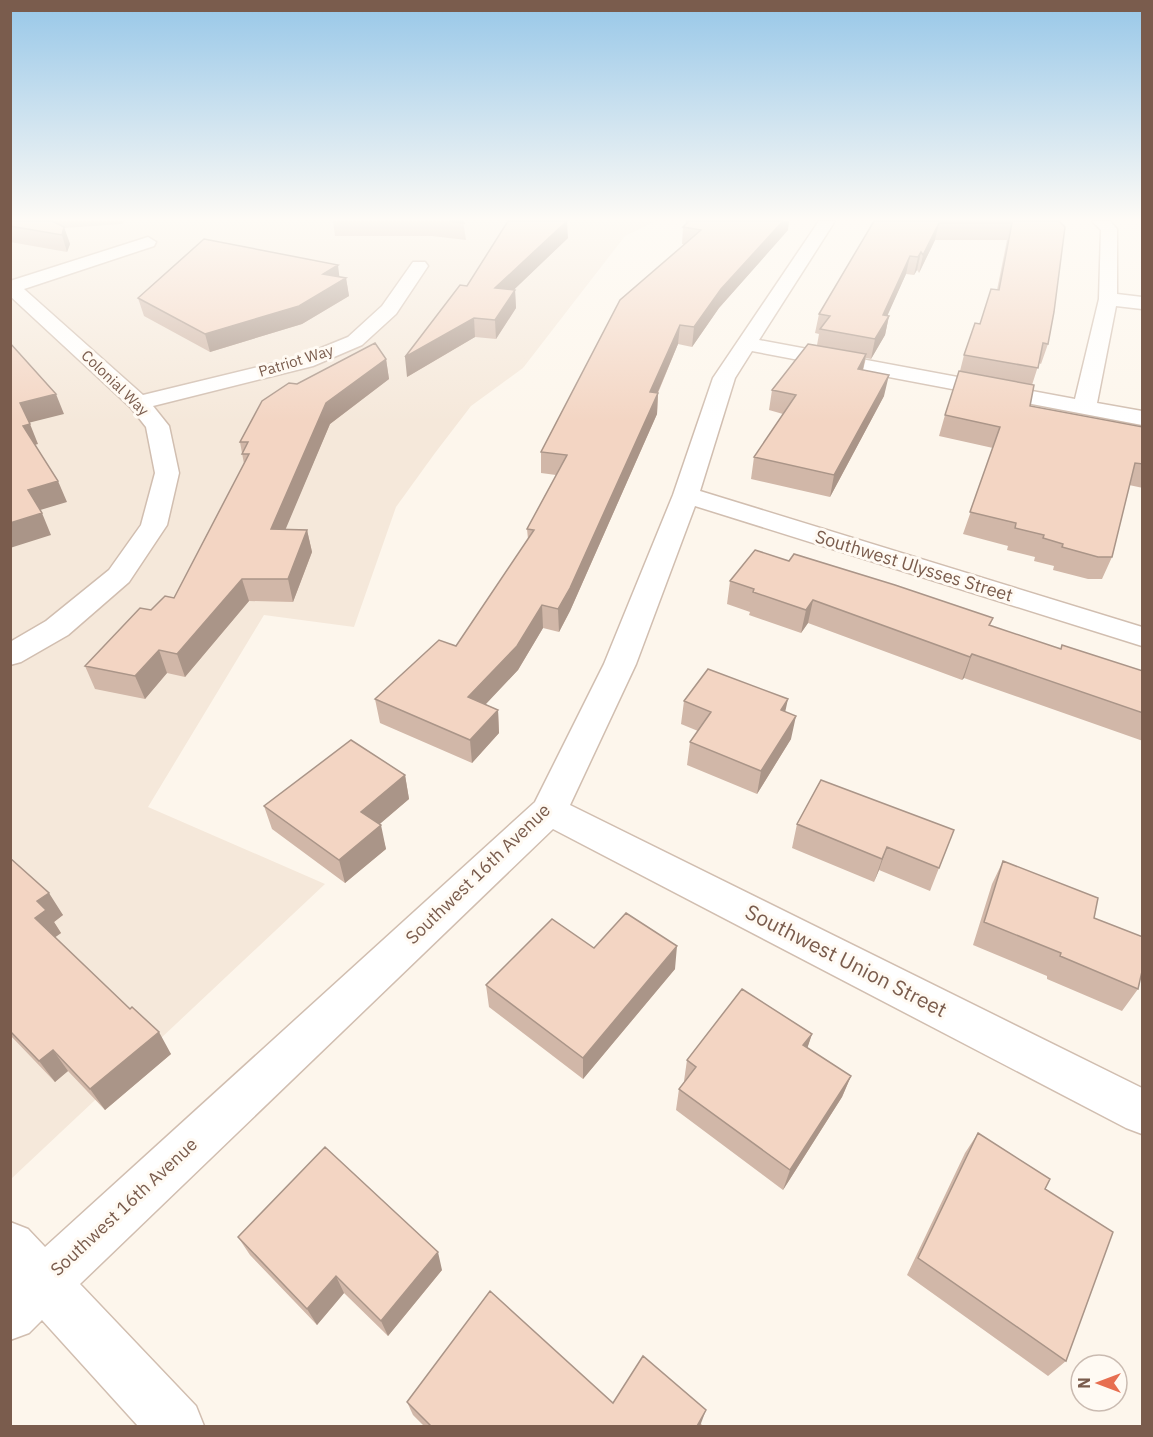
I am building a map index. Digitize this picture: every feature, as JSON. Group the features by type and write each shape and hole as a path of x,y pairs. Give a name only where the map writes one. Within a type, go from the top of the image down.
{"street":[{"name":"Colonial Way","path":"10,655 57,628 118,576 154,525 168,473 157,426 139,403 13,288"},
{"name":"Patriot Way","path":"139,403 306,362 356,341 389,310 404,288"},
{"name":"Southwest 16th Avenue","path":"21,1281 549,811 620,664 686,495 724,378 783,288"},
{"path":"1085,406 1108,299 1108,288"},
{"path":"1108,299 1143,303"},
{"path":"747,344 1143,417"},
{"name":"Southwest Ulysses Street","path":"686,495 1143,637"},
{"name":"Southwest Union Street","path":"549,811 1143,1112"},
{"path":"21,1281 176,1426"}],"shaded area":[{"path":"11,288 585,288 523,368 471,406 396,507 354,627 264,615 148,807 325,884 11,1179"}],"building":[{"path":"149,288 329,288 299,306 205,334 138,298"},
{"path":"458,288 515,290 495,320 474,318 405,357"},
{"path":"634,288 722,288 694,327 680,325 650,392 658,393 570,588 558,609 542,605 517,646 468,697 498,710 470,740 375,699 439,640 456,646 534,530 527,529 567,455 541,452 620,300"},
{"path":"834,288 895,288 883,315 889,316 875,339 820,329 830,316 819,314"},
{"path":"999,288 1057,288 1048,344 1043,343 1038,368 964,355 975,323 980,324 991,289 999,290"},
{"path":"10,343 56,394 20,403 30,424 23,426 58,481 28,490 42,513 10,523"},
{"path":"375,343 386,359 326,403 271,529 307,530 288,579 242,579 177,654 159,650 135,676 85,666 140,608 151,610 165,596 174,598 249,454 242,454 248,442 240,442 262,401 289,383 297,384"},
{"path":"808,344 866,354 858,369 889,375 834,475 754,457 796,395 772,390"},
{"path":"959,371 1034,385 1030,406 1143,427 1143,464 1135,463 1112,557 1098,557 1062,547 1063,544 1043,538 1044,535 1015,528 1016,523 970,512 1000,427 945,415"},
{"path":"755,550 789,561 794,554 895,585 993,618 989,625 1061,649 1062,645 1143,671 1143,713 972,654 970,657 813,600 806,610 753,592 754,589 730,581"},
{"path":"708,669 788,699 781,710 796,716 761,771 690,742 711,712 684,701"},
{"path":"351,740 405,775 361,812 381,825 339,860 264,806"},
{"path":"821,780 954,830 939,868 887,847 882,859 797,824"},
{"path":"10,858 49,893 37,901 46,910 35,918 130,1009 132,1007 159,1032 90,1089 53,1050 39,1061 10,1031"},
{"path":"1003,861 1098,898 1094,918 1143,937 1143,967 1138,989 1060,956 1061,953 984,922"},
{"path":"626,913 677,946 583,1058 486,985 552,919 594,948"},
{"path":"742,989 812,1034 803,1045 851,1076 790,1170 679,1089 696,1067 687,1060"},
{"path":"978,1133 1050,1179 1045,1189 1113,1232 1066,1361 918,1258"},
{"path":"325,1147 438,1252 381,1321 336,1276 307,1309 238,1237"},
{"path":"490,1291 613,1403 643,1356 706,1410 697,1426 431,1426 407,1402"}]}
